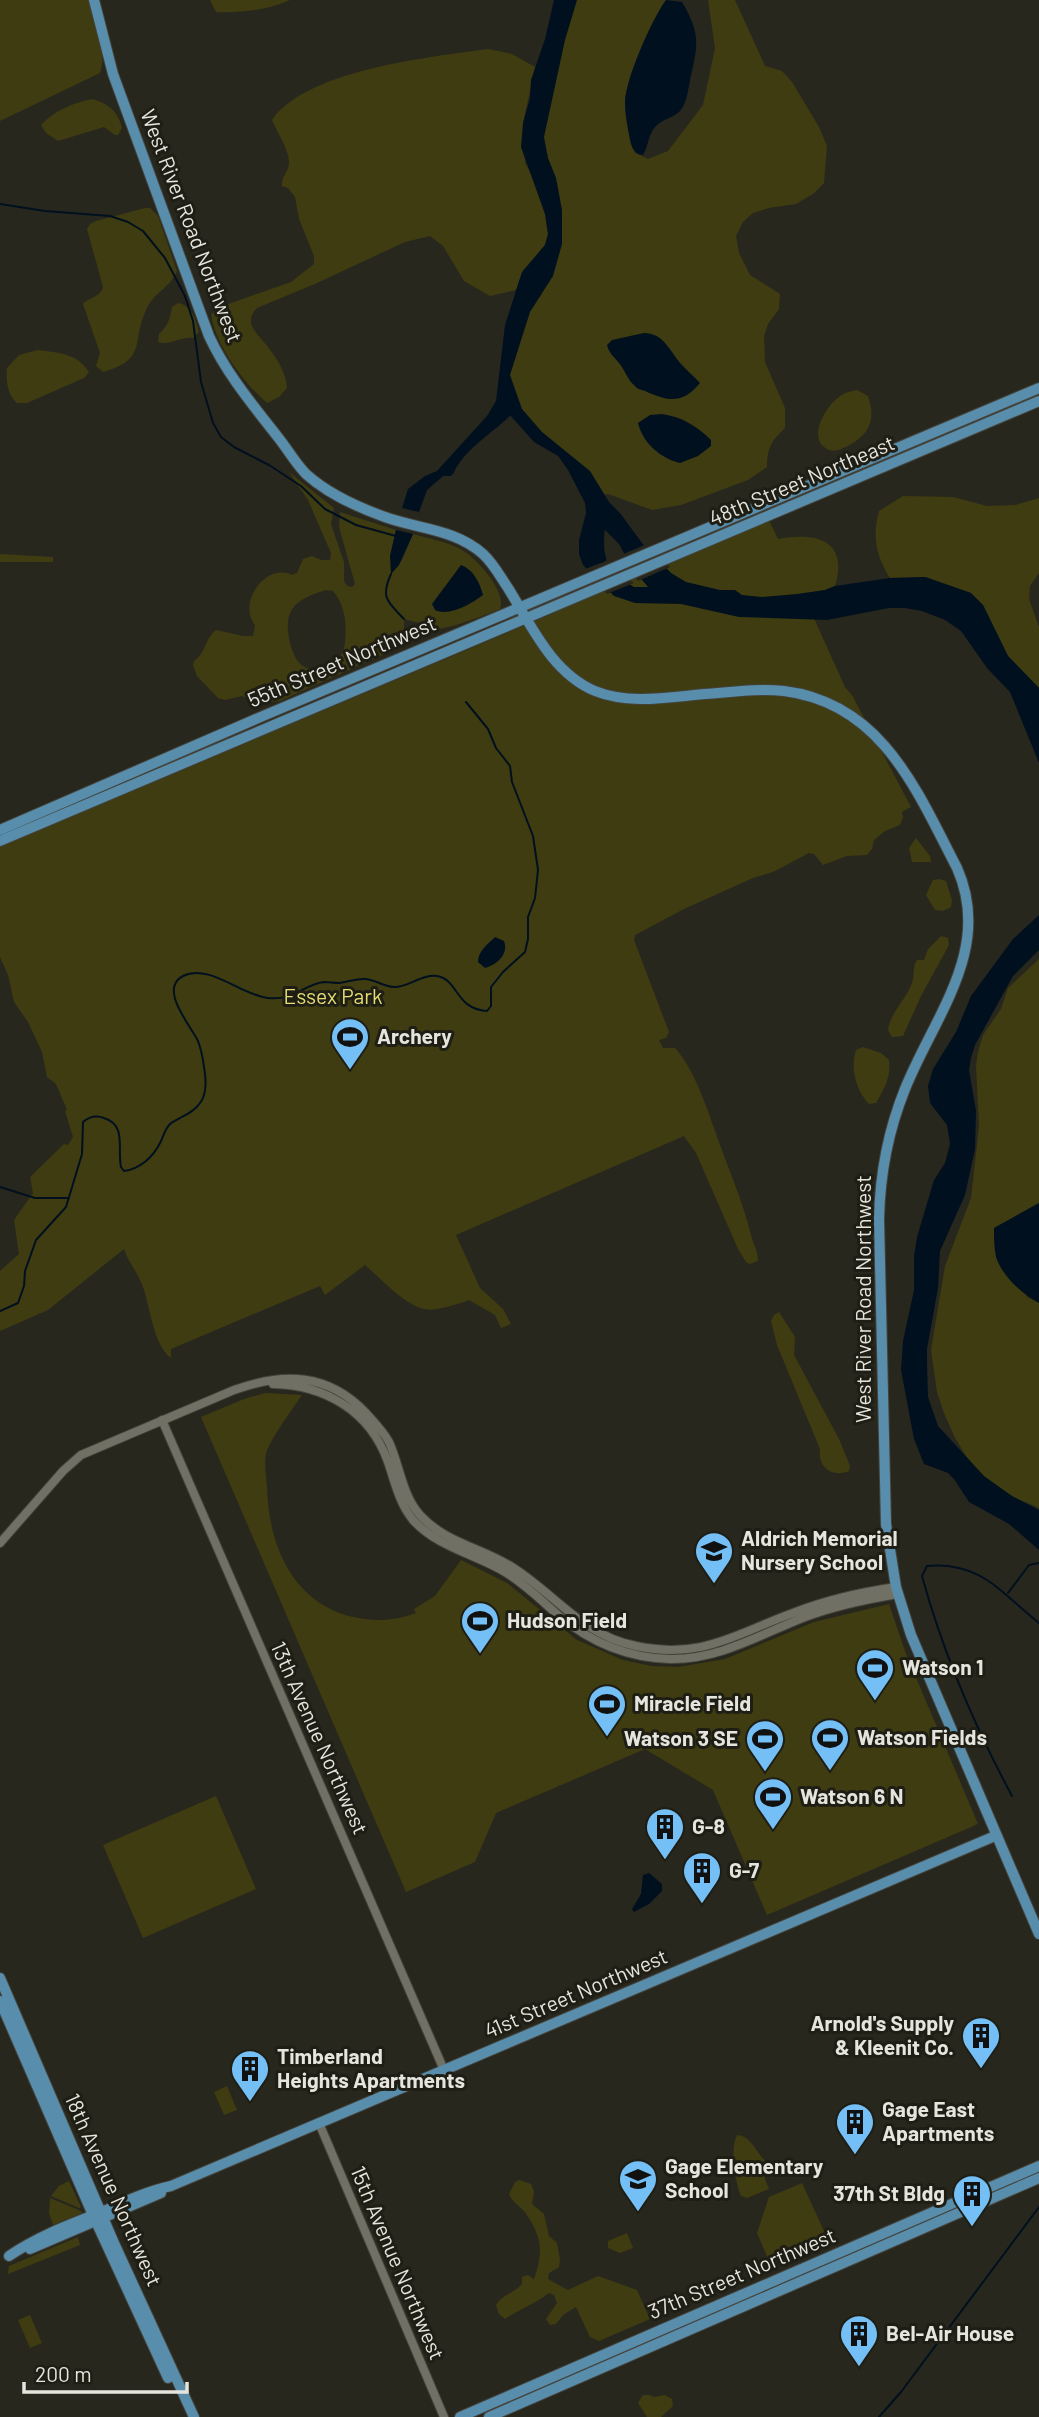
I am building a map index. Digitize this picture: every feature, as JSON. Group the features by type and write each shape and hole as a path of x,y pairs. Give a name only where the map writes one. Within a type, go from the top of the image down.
{"main road":[{"name":"West River Road Northwest","path":"94,0 113,74 215,349 239,386 306,473 332,494 362,508 469,543 488,560 553,658 565,672 585,686 611,696 639,699 773,690 818,699 846,712 876,735 900,763 961,877 970,910 967,946 958,974 899,1106 887,1144 881,1183 879,1219 884,1495 888,1547 897,1590 927,1676 1039,1934"},
{"name":"48th Street Northeast","path":"700,532 1039,388"},
{"name":"48th Street Northeast","path":"580,595 1039,401"},
{"name":"55th Street Northwest","path":"0,830 700,532"},
{"name":"55th Street Northwest","path":"0,841 580,595"},
{"name":"41st Street Northwest","path":"5,2258 44,2236 99,2217 148,2192 171,2186 995,1836"},
{"name":"18th Avenue Northwest","path":"0,1978 186,2417"},
{"name":"18th Avenue Northwest","path":"0,2001 194,2417"},
{"name":"37th Street Northwest","path":"460,2417 1039,2165"},
{"name":"37th Street Northwest","path":"489,2417 1039,2178"}],"street":[{"path":"0,1544 71,1462 87,1452 256,1383 285,1384 311,1388 347,1406 377,1438 402,1502 416,1523 432,1536 507,1573 583,1633 625,1653 670,1659 705,1656 732,1648 817,1613 897,1590"},
{"name":"13th Avenue Northwest","path":"162,1420 444,2070"},
{"name":"15th Avenue Northwest","path":"319,2123 444,2417"}],"green space":[{"path":"0,0 89,0 101,46 100,73 0,121"},
{"path":"210,0 290,0 264,8 216,12"},
{"path":"565,0 666,0 640,50 626,92 626,116 635,153 648,159 668,151 703,105 715,48 708,0 735,0 765,66 782,71 792,82 827,146 824,183 813,194 796,204 753,213 743,222 736,236 739,253 750,275 780,294 779,309 768,324 764,336 765,362 785,408 785,428 771,446 767,467 748,480 681,505 652,510 608,494 594,496 572,466 532,437 513,410 509,374 514,348 555,241 533,169"},
{"path":"488,49 512,54 535,67 523,123 525,163 534,179 545,214 548,234 545,245 522,273 516,290 490,296 464,281 443,246 430,236 405,242 257,308 251,323 280,366 287,388 279,397 267,403 232,363 218,338 211,314 220,307 291,282 314,264 314,256 299,219 295,197 288,188 282,186 289,159 272,120 289,103 312,89 340,78 403,62"},
{"path":"92,99 108,106 115,113 122,128 118,135 104,127 58,141 46,133 41,125 65,108"},
{"path":"150,208 158,216 177,271 149,304 132,355 117,367 103,372 96,366 100,353 83,304 103,287 87,229 96,221"},
{"path":"178,303 190,310 199,332 193,338 158,342 172,307"},
{"path":"38,350 73,357 89,372 84,378 27,403 17,403 8,387 7,368 19,355"},
{"path":"857,390 868,396 871,412 869,426 862,436 848,446 835,451 827,449 818,437 825,413 836,399 847,392"},
{"path":"289,472 334,508 331,524 344,562 344,581 347,586 352,587 355,584 339,527 340,512 396,530 390,556 401,562 413,534 447,543 471,556 496,586 501,602 500,609 433,630 423,630 419,623 404,619 404,629 413,638 402,646 280,701 259,703 242,696 225,700 218,698 197,676 193,665 212,633 216,630 253,636 255,625 249,606 257,587 264,580 272,574 297,573 303,559 312,556 330,560 331,553 308,500","holes":["326,590 333,591 344,615 344,649 331,666 310,669 298,662 292,649 288,631 290,614 294,607 307,597"]},
{"path":"903,496 953,497 987,506 1015,505 1039,498 1039,573 1030,586 1029,599 1039,627 1039,688 1008,656 983,605 971,593 926,577 890,578 881,562 877,546 877,520 879,511"},
{"name":"Essex Park","path":"766,514 778,539 816,538 833,549 838,570 835,586 803,594 845,687 852,695 911,807 902,812 900,825 885,831 874,840 867,855 847,856 823,865 814,854 809,853 773,872 753,878 684,909 635,935 634,940 669,1032 666,1038 659,1040 663,1048 675,1048 695,1080 740,1199 758,1261 750,1264 746,1262 738,1249 696,1153 684,1136 456,1235 480,1288 503,1309 511,1324 501,1328 495,1315 469,1300 434,1309 417,1306 393,1290 365,1265 325,1295 320,1286 171,1349 171,1358 160,1345 142,1285 124,1249 48,1310 0,1331 0,1271 19,1254 14,1220 33,1193 30,1177 64,1144 68,1145 73,1137 65,1111 67,1110 56,1084 47,1077 42,1052 28,1022 14,1002 8,975 0,957 0,847 552,614 612,580"},
{"path":"0,554 53,557 53,562 0,562"},
{"path":"916,838 930,856 931,862 912,862 909,848"},
{"path":"933,880 946,881 952,900 951,907 943,911 935,910 926,895"},
{"path":"941,936 948,938 949,945 903,1036 892,1037 888,1030 890,1023 912,983 915,963 917,960 924,960 928,949"},
{"path":"1039,959 1039,1203 994,1228 994,1239 1027,1297 1039,1303 1039,1508 1001,1492 979,1477 955,1438 944,1413 937,1392 931,1350 945,1266 971,1198 979,1126 976,1066 978,1052 983,1035 1001,1009 1008,988"},
{"path":"863,1047 881,1053 889,1060 887,1082 876,1103 869,1104 855,1079 854,1057 856,1050"},
{"path":"779,1312 795,1337 794,1355 839,1439 850,1466 849,1471 837,1473 823,1466 820,1449 777,1345 771,1321"},
{"path":"265,1393 302,1395 276,1433 266,1454 268,1508 272,1529 288,1568 299,1585 314,1599 332,1610 370,1620 400,1618 416,1613 414,1609 435,1596 461,1560 507,1583 577,1640 623,1660 652,1666 678,1667 725,1659 814,1622 889,1604 906,1654 978,1824 767,1915 713,1790 645,1749 496,1813 475,1862 406,1892 201,1417"},
{"path":"216,1796 256,1889 143,1938 103,1845"},
{"path":"227,2086 237,2110 224,2115 214,2092"},
{"path":"737,2135 750,2141 766,2162 766,2167 761,2169 769,2189 747,2198 741,2196 735,2174 734,2148"},
{"path":"519,2180 531,2184 534,2191 532,2204 544,2214 549,2236 557,2243 559,2267 549,2273 548,2279 568,2290 598,2276 637,2290 650,2319 599,2341 590,2337 576,2307 563,2315 556,2324 550,2325 546,2319 557,2303 554,2295 549,2293 505,2319 499,2314 496,2305 522,2284 522,2277 528,2275 534,2279 539,2260 540,2244 535,2228 509,2194"},
{"path":"69,2181 81,2207 79,2208 51,2196 59,2186"},
{"path":"802,2183 824,2231 820,2239 769,2261 757,2233 769,2197"},
{"path":"50,2198 82,2213 53,2225 49,2213"},
{"path":"627,2233 633,2248 620,2253 608,2248 608,2241"},
{"path":"78,2237 80,2245 8,2274 9,2266"},
{"path":"30,2315 42,2343 30,2348 18,2320"},
{"path":"643,2395 665,2395 672,2399 673,2406 661,2417 647,2417 638,2403"}],"water":[{"path":"554,0 577,0 565,40 544,137 562,210 562,244 553,276 530,312 510,375 522,409 542,432 590,471 609,502 642,543 671,573 686,582 762,597 825,590 835,586 890,578 925,577 971,593 983,605 1008,656 1039,688 1039,763 1010,692 987,668 961,631 945,620 905,608 889,608 827,620 739,617 681,604 635,603 614,596 583,565 579,554 579,540 586,513 585,503 568,470 558,456 534,442 509,414 505,414 459,452 449,471 427,490 419,512 402,508 408,489 437,471 487,416 496,401 505,325 522,272 545,245 548,234 545,214 521,147 531,80 545,39","holes":["601,526 619,544 632,568 648,587 634,587 624,581 597,548"]},
{"path":"666,0 682,2 688,13 695,32 695,58 682,108 655,127 643,155 634,151 630,142 625,110 626,92 641,49"},
{"path":"644,333 662,340 700,383 687,395 667,399 637,388 610,352 607,345 612,340"},
{"path":"662,414 695,426 711,440 711,446 698,456 680,463 659,453 648,443 638,423 650,415"},
{"path":"396,530 413,534 399,565 391,574 390,556"},
{"path":"461,565 475,577 483,595 453,611 435,610 432,604"},
{"path":"1039,915 1039,950 1013,976 975,1045 971,1058 969,1070 976,1111 975,1149 965,1195 940,1251 938,1288 927,1362 928,1397 938,1426 984,1476 1012,1496 1039,1510 1039,1550 1009,1524 969,1502 948,1473 924,1464 914,1439 901,1370 903,1341 914,1290 917,1237 934,1180 945,1163 950,1144 947,1125 930,1103 928,1086 933,1069 956,1032 971,996 1013,939"},
{"path":"495,937 504,941 505,950 498,962 485,968 478,962 478,958"},
{"path":"1039,1203 1039,1303 1026,1295 1003,1271 996,1257 994,1228"},
{"path":"649,1873 662,1884 662,1891 649,1904 634,1912 632,1909 641,1894 643,1875"}],"pier":[{"path":"647,544 670,567 638,581 621,555"},
{"path":"610,559 626,578 634,583 607,594 583,570"}],"waterway":[{"path":"0,204 110,216 143,231 165,258 185,296 193,321 201,382 213,423 221,437 301,486 325,509 356,525 396,536"},
{"path":"444,471 449,471 461,453 511,408"},
{"path":"599,515 601,558"},
{"path":"391,574 386,589 387,599 404,619"},
{"path":"0,1311 18,1303 36,1240 66,1207 82,1154 83,1122 91,1117 98,1117 111,1121 116,1126 120,1138 121,1167 124,1171 145,1162 157,1148 170,1124 194,1110 202,1099 205,1081 200,1047 175,998 176,982 183,976 193,973 214,976 268,998 285,997 324,982 366,979 396,987 437,976 450,983 469,1005 487,1011 491,1006 491,987 525,952 528,917 535,898 538,870 533,836 512,782 510,766 496,748 488,729 466,702"},
{"path":"0,1187 35,1198 67,1198"},
{"path":"1008,1593 1029,1565 1039,1563"},
{"path":"1012,1796 961,1688 922,1576 927,1566 946,1566 976,1574 1002,1591 1039,1623"},
{"path":"879,2417 901,2392 1039,2207"}],"place":[{"name":"Archery","path":"350,1071"},
{"name":"Aldrich Memorial Nursery School","path":"714,1585"},
{"name":"Hudson Field","path":"480,1655"},
{"name":"Watson 1","path":"875,1702"},
{"name":"Miracle Field","path":"607,1738"},
{"name":"Watson Fields","path":"830,1772"},
{"name":"Watson 3 SE","path":"765,1773"},
{"name":"Watson 6 N","path":"773,1831"},
{"name":"G-8","path":"665,1861"},
{"name":"G-7","path":"702,1905"},
{"name":"Arnold's Supply & Kleenit Co.","path":"981,2070"},
{"name":"Timberland Heights Apartments","path":"250,2103"},
{"name":"Gage East Apartments","path":"855,2156"},
{"name":"Gage Elementary School","path":"638,2213"},
{"name":"37th St Bldg","path":"972,2228"},
{"name":"Bel-Air House","path":"859,2368"}]}
